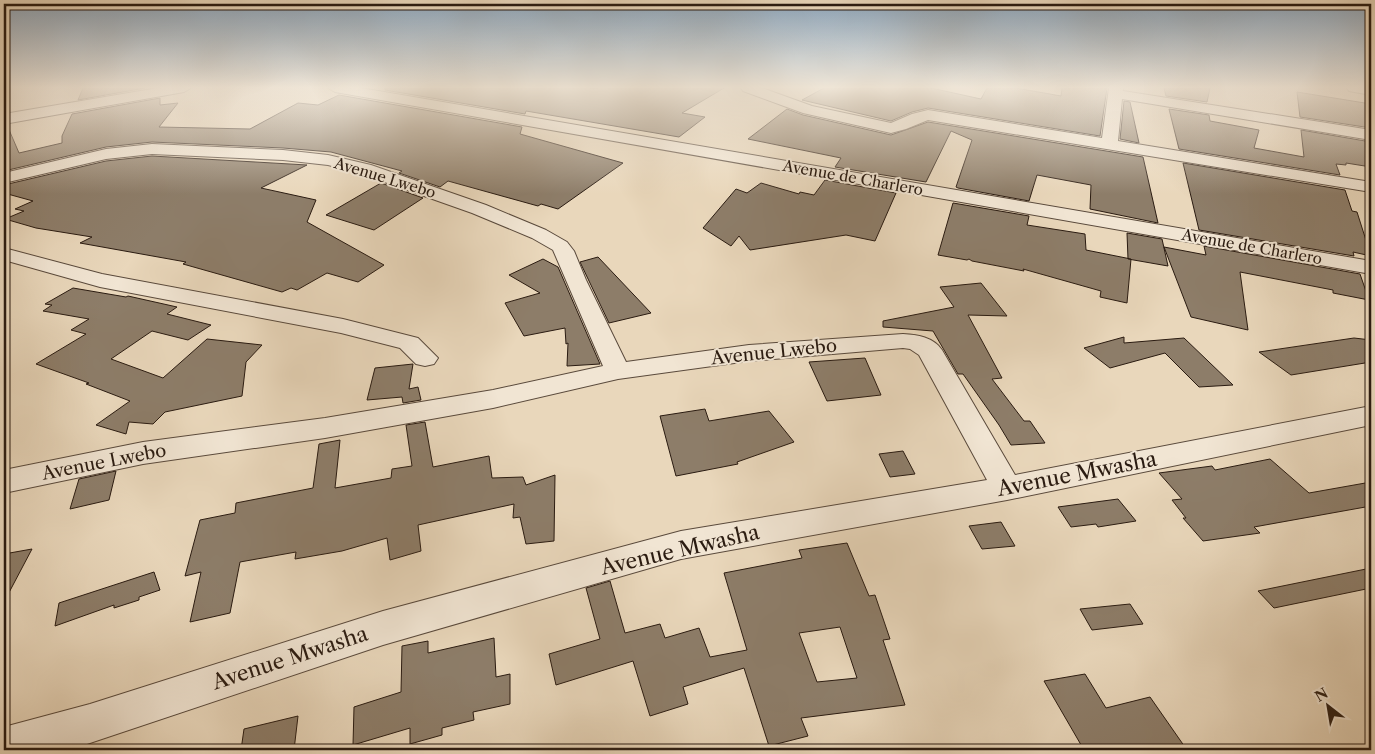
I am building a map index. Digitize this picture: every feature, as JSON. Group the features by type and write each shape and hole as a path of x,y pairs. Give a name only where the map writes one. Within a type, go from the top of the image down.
{"street":[{"name":"Avenue de Charlero","path":"538,123 1371,268"},
{"path":"868,123 895,128 903,123"},
{"path":"977,123 1371,187"},
{"path":"1109,145 1112,123"},
{"path":"1303,123 1371,135"},
{"name":"Avenue Lwebo","path":"4,178 106,154 146,149 283,155 328,160 365,169 479,209 539,234 560,246 564,251 575,280 618,371"},
{"path":"4,254 100,280 343,326 409,342 425,358"},
{"name":"Avenue Lwebo","path":"4,482 143,453 325,428 493,399 618,371 749,353 903,341 916,342 929,350 1007,488"},
{"name":"Avenue Mwasha","path":"4,748 90,724 383,628 682,545 1007,488 1371,416"}],"building":[{"path":"68,123 162,123 159,127 250,129 261,123 500,123 522,127 520,134 623,163 558,209 541,204 538,206 448,181 440,187 399,173 402,171 331,152 283,148 152,142 106,147 4,171 4,126 7,125 19,153 62,143 62,136"},
{"path":"598,123 697,123 679,137"},
{"path":"769,123 839,123 891,135 925,123 935,123 1143,157 1158,223 1090,209 1091,185 1037,175 1029,201 958,188 956,187 972,140 951,131 926,182 835,167 841,158 748,139"},
{"path":"1021,123 1102,123 1100,136"},
{"path":"1122,123 1135,123 1139,143 1120,139"},
{"path":"1173,123 1222,123 1259,130 1254,148 1304,157 1301,130 1371,142 1371,167 1346,163 1346,165 1336,164 1340,175 1179,149"},
{"path":"1340,123 1371,123 1371,128"},
{"path":"152,156 307,165 261,188 316,200 307,222 384,265 358,282 327,273 297,290 291,288 282,292 183,264 186,262 80,243 92,237 36,228 5,219 24,211 15,209 33,201 4,193 4,185 106,161"},
{"path":"1183,163 1345,190 1352,211 1357,212 1371,256 1353,252 1354,256 1199,230"},
{"path":"825,180 896,193 875,241 846,235 750,250 739,236 731,246 703,228 736,189 747,193 761,183 799,194 800,192 814,195"},
{"path":"381,183 423,198 374,230 326,215"},
{"path":"953,203 1029,216 1027,225 1085,234 1086,250 1131,259 1127,303 1100,297 1101,291 1023,269 1024,271 969,259 938,255"},
{"path":"1127,233 1162,239 1168,266 1128,259"},
{"path":"1204,246 1360,274 1369,300 1333,293 1333,290 1240,272 1248,330 1191,317 1164,247 1206,255"},
{"path":"598,257 651,313 609,323 580,262"},
{"path":"543,259 558,267 600,364 567,366 568,343 566,344 565,328 524,336 505,303 540,293 509,275"},
{"path":"981,283 1007,316 968,315 1002,378 992,379 1024,421 1030,421 1045,443 1011,445 963,374 958,374 933,331 883,327 883,321 954,307 940,287"},
{"path":"73,288 128,296 177,307 167,314 211,325 188,340 152,331 111,359 163,378 207,339 262,345 246,362 242,396 165,412 153,424 129,422 126,434 96,425 130,401 86,384 89,383 36,364 86,334 71,330 89,319 43,311 52,305 45,304"},
{"path":"1124,337 1124,343 1184,338 1233,385 1199,387 1165,353 1110,368 1084,348"},
{"path":"1354,338 1371,340 1371,362 1291,375 1259,352"},
{"path":"865,358 881,395 827,401 809,362"},
{"path":"413,364 409,389 418,387 421,400 403,403 402,397 367,400 375,368"},
{"path":"705,409 709,421 769,411 794,442 737,462 738,464 676,476 660,416"},
{"path":"425,422 433,467 489,456 492,478 523,477 526,485 555,475 554,541 526,544 520,517 513,518 514,504 418,525 421,551 390,560 387,538 342,551 295,559 296,552 240,562 230,613 190,622 201,572 185,576 200,520 235,513 236,503 313,488 319,444 340,440 335,488 391,478 392,469 412,466 406,425"},
{"path":"903,451 915,474 890,477 879,454"},
{"path":"1270,459 1309,493 1371,482 1371,506 1254,527 1260,533 1203,541 1183,518 1186,518 1172,500 1182,499 1159,473 1212,466 1215,470"},
{"path":"116,471 109,500 70,509 79,479"},
{"path":"1118,499 1136,521 1098,527 1096,524 1071,527 1058,507"},
{"path":"1001,522 1015,546 982,549 969,526"},
{"path":"847,543 869,596 875,595 890,639 883,640 905,705 801,718 808,736 769,746 744,668 683,687 688,704 650,716 633,661 556,685 549,654 600,639 586,588 610,581 625,633 660,624 665,638 699,628 710,657 747,650 724,573 802,558 799,550","holes":["840,627 857,678 817,682 799,633"]},
{"path":"32,549 4,602 4,554"},
{"path":"1371,568 1371,588 1274,608 1258,591"},
{"path":"154,572 160,590 139,597 139,600 114,608 114,605 55,626 59,603"},
{"path":"1130,604 1143,624 1092,630 1080,609"},
{"path":"494,638 496,677 510,674 510,704 473,712 474,720 442,728 442,735 410,744 410,728 353,745 354,707 401,692 402,646 428,641 428,653"},
{"path":"1085,674 1106,708 1150,697 1187,750 1084,750 1044,681"},
{"path":"298,716 294,750 241,750 244,729"}]}
